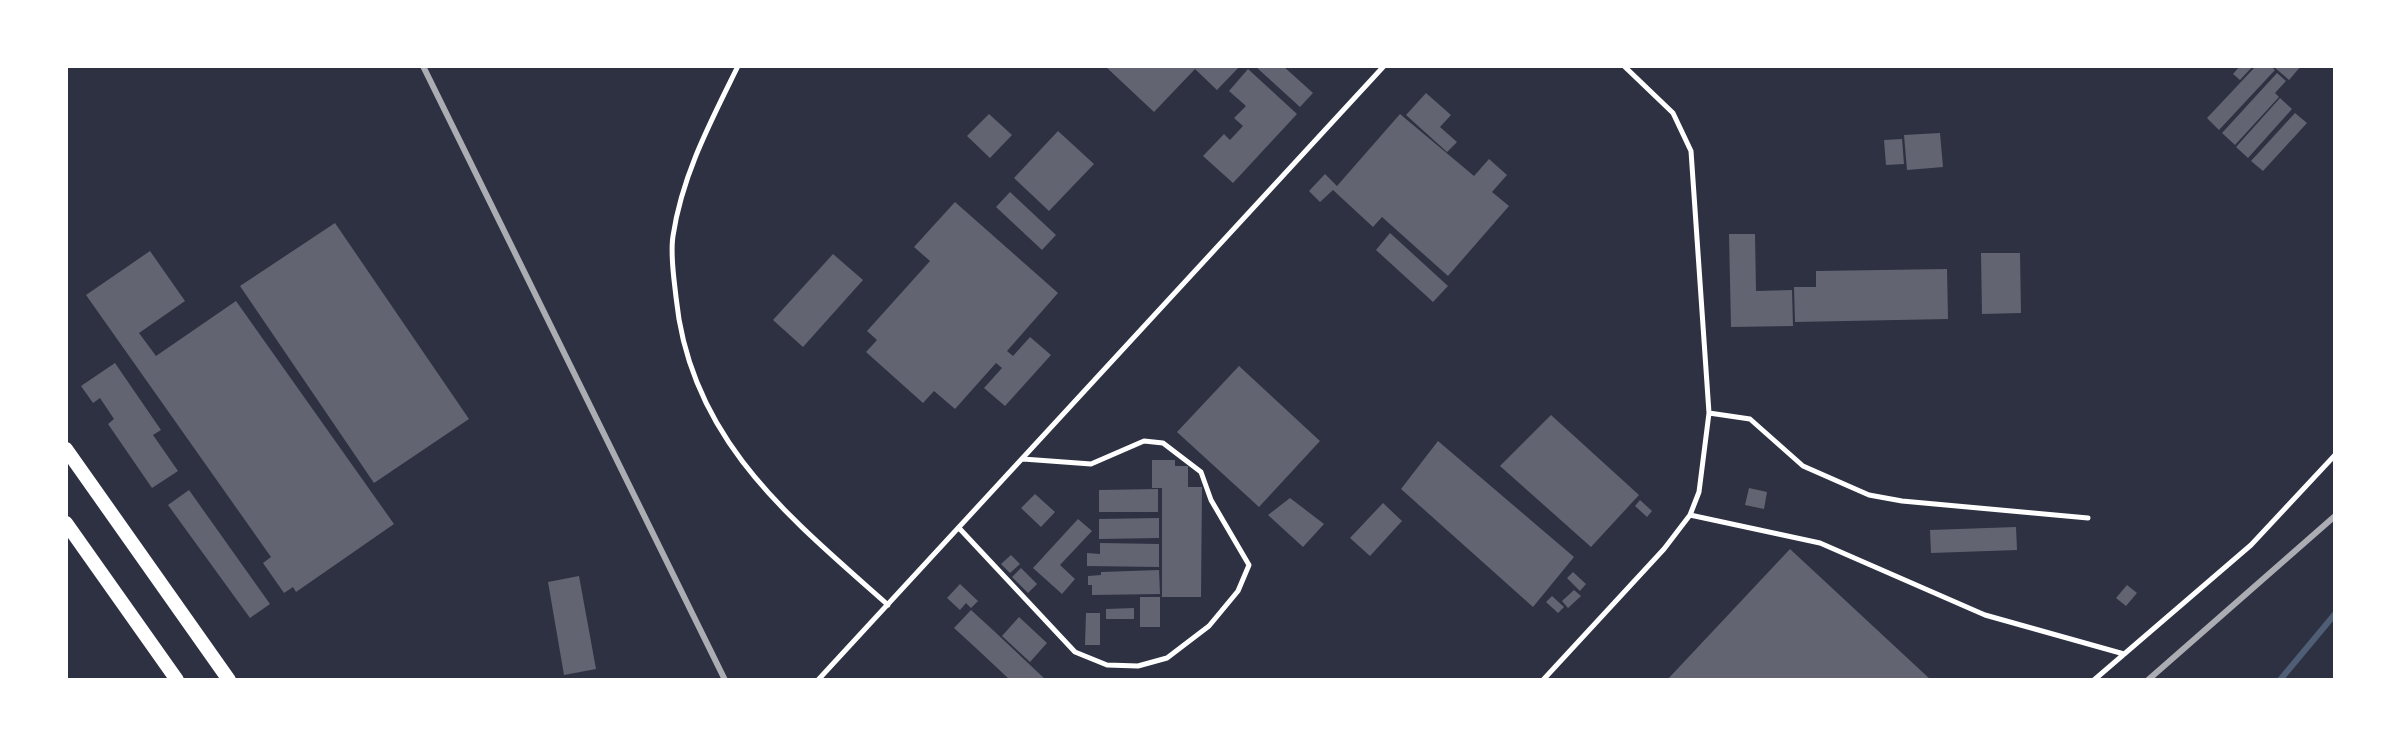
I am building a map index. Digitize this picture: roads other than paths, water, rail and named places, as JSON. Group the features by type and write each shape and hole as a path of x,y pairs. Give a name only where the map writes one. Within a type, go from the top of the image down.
{"main road":[{"path":"66,449 229,680"},
{"path":"66,523 177,680"}],"lane":[{"path":"738,66 699,144 672,239 677,310 687,355 715,419 753,478 778,507 888,605"},
{"path":"818,680 1384,66"},
{"path":"1543,680 1664,549 1690,515 1704,469 1709,413 1691,151 1673,113 1624,66"},
{"path":"1709,413 1750,419 1803,466 1869,495 2088,518"},
{"path":"959,528 1075,652 1107,665 1138,666 1167,658 1209,626 1238,591 1249,565 1211,500 1201,472 1166,445 1144,441 1091,464 1022,459"},
{"path":"2094,680 2251,545 2335,455"},
{"path":"1690,515 1820,543 1985,615 2124,654"}],"waterway":[{"path":"2280,680 2335,614"}],"railway":[{"path":"423,66 725,680"},
{"path":"2148,680 2335,516"}]}
